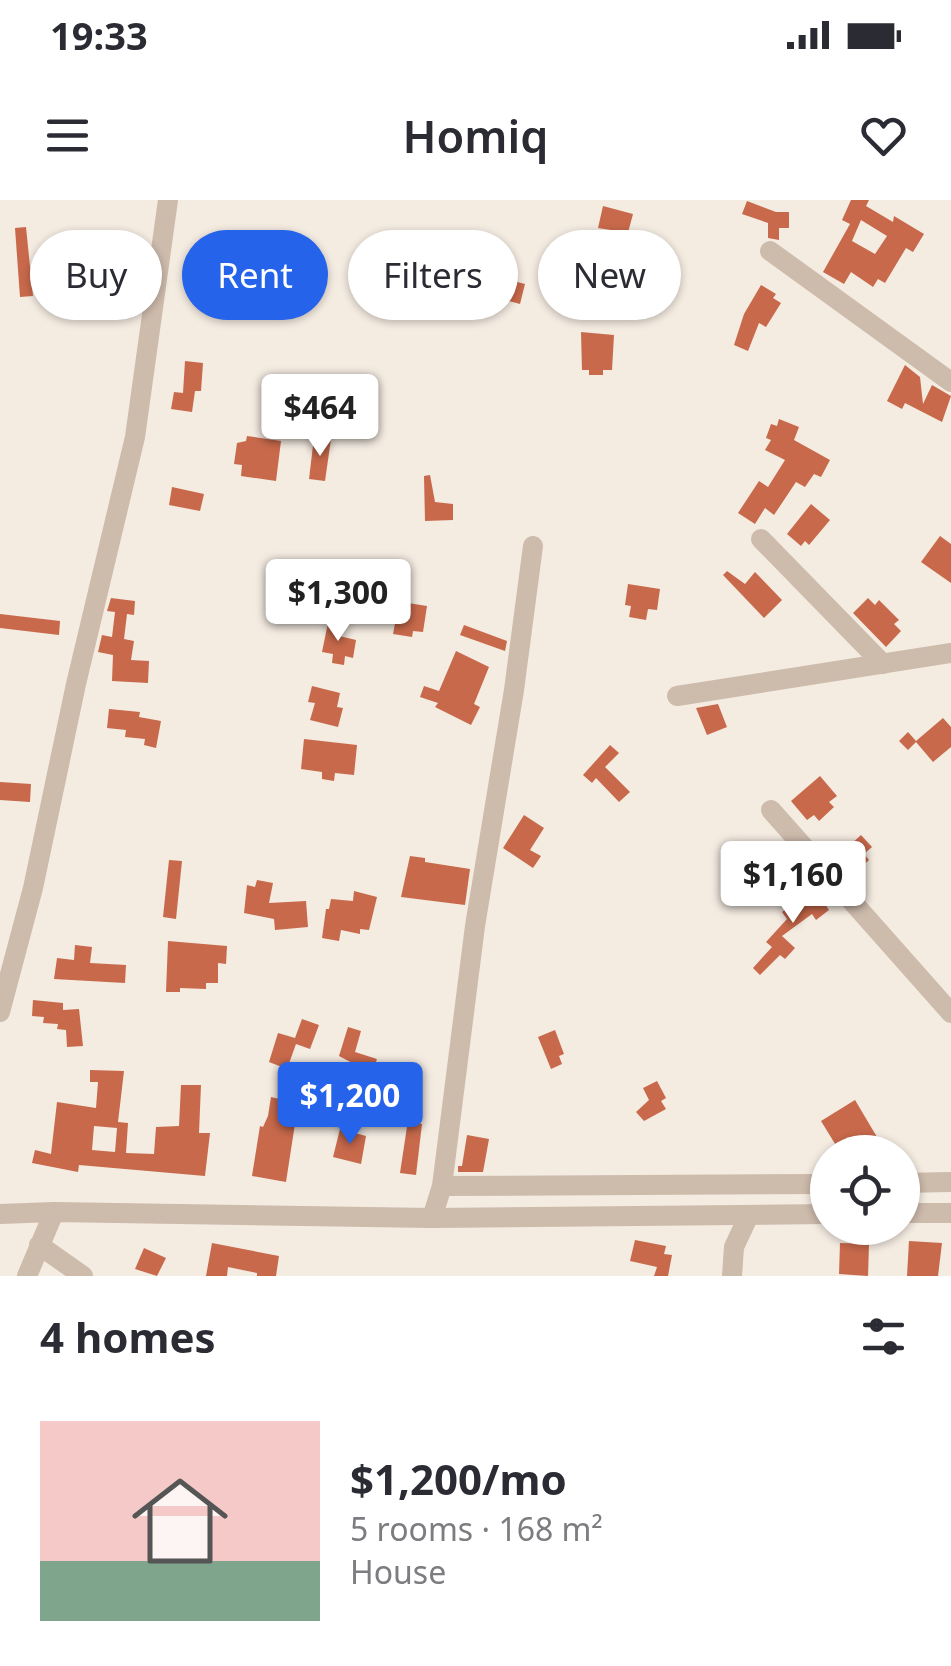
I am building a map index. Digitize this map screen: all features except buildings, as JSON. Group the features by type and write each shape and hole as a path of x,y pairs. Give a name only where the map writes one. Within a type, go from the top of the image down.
{"street":[{"path":"0,1012 33,888 76,684 135,437 168,200"},
{"path":"770,251 951,382"},
{"path":"761,539 883,664"},
{"path":"432,1218 442,1186 475,926 514,690 532,546"},
{"path":"677,696 951,653"},
{"path":"770,810 951,1013"},
{"path":"920,1182 951,1182"},
{"path":"442,1186 810,1184"},
{"path":"26,1276 54,1212"},
{"path":"920,1213 951,1212"},
{"path":"0,1214 432,1218 810,1214"},
{"path":"732,1276 734,1247 749,1215"},
{"path":"39,1246 83,1276"}]}
